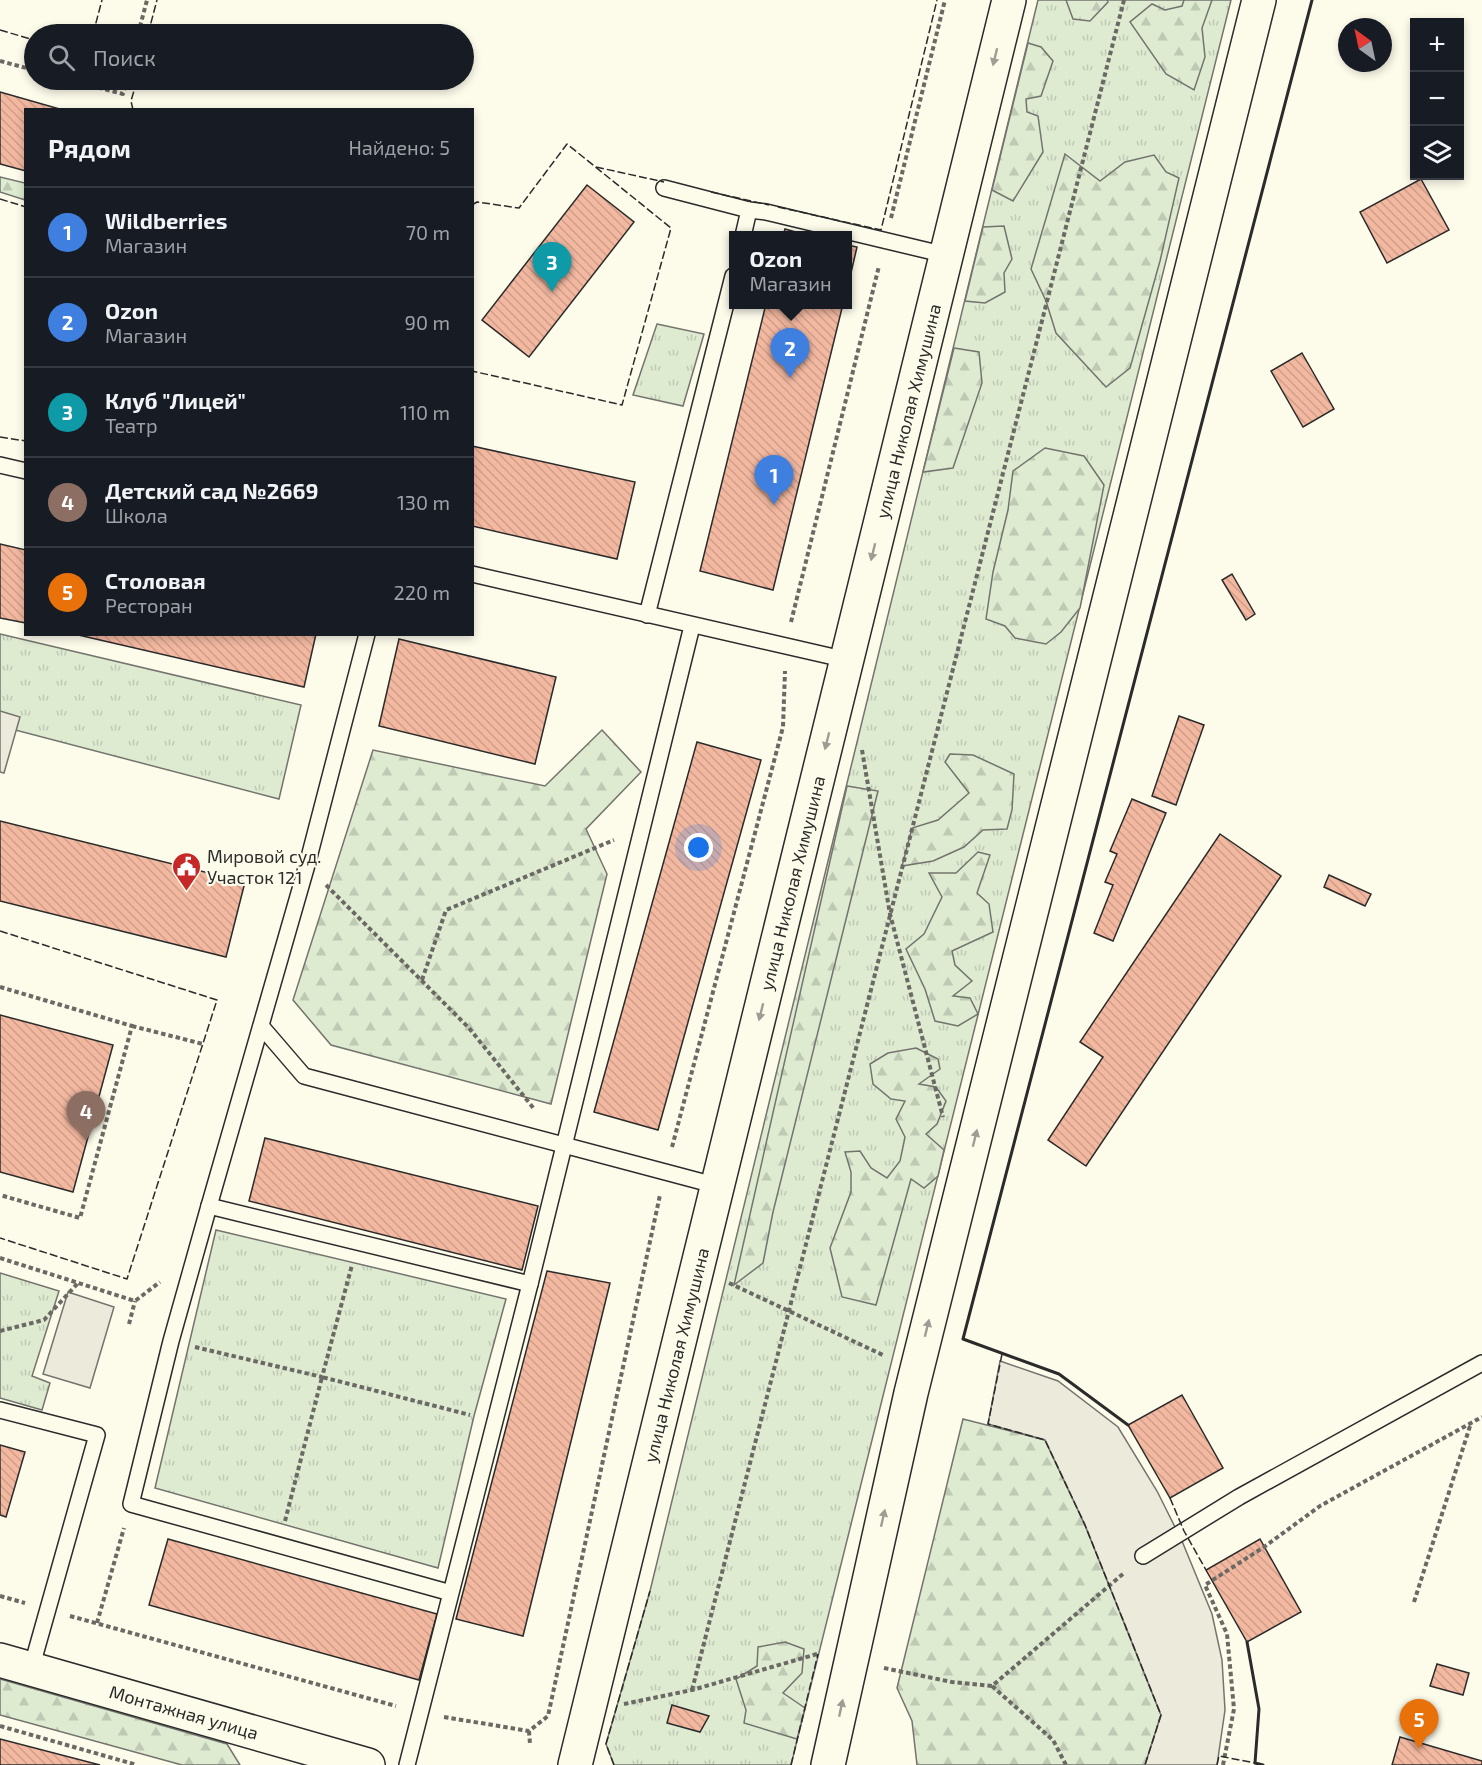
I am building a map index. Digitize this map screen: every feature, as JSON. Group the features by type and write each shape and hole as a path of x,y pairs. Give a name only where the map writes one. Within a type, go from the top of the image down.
{"street":[{"name":"улица Николая Химушина","path":"575,1765 1009,0"},
{"path":"828,1765 911,1393 1259,0"},
{"name":"Монтажная улица","path":"0,1660 368,1765"}],"lane":[{"path":"664,188 845,231"},
{"path":"744,231 749,210"},
{"path":"852,233 946,255"},
{"path":"647,615 729,292"},
{"path":"0,465 24,471"},
{"path":"474,574 847,660"},
{"path":"407,1765 530,1284 692,626"},
{"path":"366,636 307,865 194,1256 131,1504 451,1593"},
{"path":"261,1026 304,1076 718,1186"},
{"path":"209,1206 530,1284"},
{"path":"1143,1557 1239,1497 1482,1363"},
{"path":"0,1410 97,1435 31,1669"}],"path":[{"path":"141,24 147,0"},
{"path":"0,1596 420,1713 529,1731 548,1716 665,1172 783,727 785,646 945,0"},
{"path":"692,1690 1124,0"},
{"path":"0,61 24,67"},
{"path":"108,90 123,94 124,90"},
{"path":"860,741 890,914 944,1121"},
{"path":"422,980 446,910 642,828"},
{"path":"307,865 469,1028 564,1146"},
{"path":"0,987 132,1026 203,1044"},
{"path":"0,1195 80,1218 132,1026"},
{"path":"278,1545 358,1242"},
{"path":"129,1324 135,1301 194,1256"},
{"path":"0,1258 135,1301"},
{"path":"726,1281 892,1359"},
{"path":"0,1331 44,1320 78,1283"},
{"path":"171,1341 474,1416"},
{"path":"1223,1765 1234,1708 1227,1634 1206,1585 1264,1547 1320,1506 1482,1417"},
{"path":"1414,1602 1472,1423"},
{"path":"97,1623 131,1504"},
{"path":"992,1686 1143,1557"},
{"path":"621,1705 692,1690 818,1654"},
{"path":"879,1667 952,1682 992,1686 1053,1740 1066,1765"},
{"path":"0,1726 137,1765"},
{"path":"529,1731 530,1744"}],"green space":[{"path":"1038,0 1231,0 791,1765 614,1765 606,1744 650,1591"},
{"path":"1066,0 1107,0 1108,2 1090,21 1073,19"},
{"path":"1184,0 1212,0 1202,28 1205,57 1194,90 1166,74 1130,22 1152,4 1165,10 1182,6"},
{"path":"1028,43 1041,47 1053,61 1041,96 1026,99 1027,112 1038,116 1043,152 1013,201 992,190"},
{"path":"1065,154 1100,181 1125,162 1154,155 1166,172 1179,178 1160,261 1130,368 1106,387 1056,333 1046,301 1031,269"},
{"path":"0,177 24,183 24,200 0,192"},
{"path":"1004,226 1012,259 1004,273 1005,292 985,303 965,301 983,227"},
{"path":"657,324 704,334 683,406 633,395"},
{"path":"954,348 979,352 982,383 953,468 923,472"},
{"path":"1045,448 1084,456 1104,485 1080,608 1061,632 1046,644 1015,638 1005,626 986,619 993,572 1008,510 1013,471"},
{"path":"0,634 301,705 279,799 0,726"},
{"path":"602,730 641,772 586,829 607,874 551,1104 331,1045 293,1000 373,750 545,786"},
{"path":"950,754 973,755 1014,774 1012,810 1007,829 983,830 964,847 933,861 902,866 912,828 938,820 969,793 945,762"},
{"path":"847,786 878,791 773,1212 763,1263 734,1285"},
{"path":"978,852 990,855 977,893 989,904 993,932 952,951 955,965 972,981 953,996 970,998 978,1014 958,1026 935,1021 925,989 906,949 924,934 942,897 929,873 956,873"},
{"path":"916,1048 938,1059 940,1069 919,1084 936,1087 946,1101 937,1124 926,1134 944,1150 938,1176 924,1188 911,1179 876,1305 842,1297 830,1248 851,1192 851,1172 845,1152 860,1151 871,1168 887,1178 900,1161 905,1137 896,1119 905,1101 891,1099 873,1084 870,1064 888,1053"},
{"path":"216,1230 506,1299 474,1416 438,1568 155,1488"},
{"path":"0,1273 59,1291 32,1376 50,1383 42,1410 0,1398"},
{"path":"963,1419 1045,1440 1085,1525 1161,1715 1145,1765 917,1765 912,1721 897,1688"},
{"path":"785,1642 804,1649 802,1673 783,1693 805,1708 797,1739 744,1723 746,1710 736,1679 757,1666 758,1647"},
{"path":"0,1679 227,1744 240,1765 182,1765 0,1715"}],"shaded area":[{"path":"0,711 20,717 4,773 0,772"},
{"path":"68,1292 114,1307 90,1388 43,1374"},
{"path":"1000,1361 1058,1381 1118,1427 1157,1491 1182,1541 1212,1614 1222,1660 1225,1710 1217,1765 1145,1765 1161,1715 1085,1525 1045,1440 988,1424"}],"building":[{"path":"0,92 56,108 24,108 24,170 0,164"},
{"path":"1422,180 1449,230 1387,263 1360,212"},
{"path":"587,185 634,222 529,357 482,320"},
{"path":"852,246 857,247 852,268"},
{"path":"765,309 842,309 773,590 700,571"},
{"path":"1302,353 1334,409 1303,427 1271,371"},
{"path":"474,446 635,482 617,559 474,526"},
{"path":"0,544 24,550 24,623 0,618"},
{"path":"1232,574 1255,614 1246,620 1222,580"},
{"path":"83,636 316,636 304,687"},
{"path":"399,639 556,677 535,764 379,726"},
{"path":"1179,716 1204,725 1176,805 1152,796"},
{"path":"697,742 761,760 658,1130 594,1112"},
{"path":"1132,799 1166,813 1113,941 1094,933 1113,885 1105,882 1117,854 1110,851"},
{"path":"0,821 245,882 226,957 0,901"},
{"path":"1220,834 1281,876 1086,1166 1048,1140 1103,1057 1080,1042"},
{"path":"1329,875 1371,894 1365,906 1324,887"},
{"path":"0,1015 113,1045 73,1192 0,1172"},
{"path":"265,1138 538,1206 522,1270 249,1201"},
{"path":"547,1271 610,1283 523,1636 456,1619"},
{"path":"1182,1395 1223,1468 1170,1498 1128,1425"},
{"path":"0,1445 25,1452 6,1517 0,1515"},
{"path":"168,1539 437,1614 419,1680 149,1605"},
{"path":"1260,1539 1301,1612 1247,1642 1206,1570"},
{"path":"1437,1664 1469,1673 1463,1695 1430,1686"},
{"path":"672,1705 709,1716 700,1732 667,1723"},
{"path":"1400,1737 1482,1761 1482,1765 1392,1765"},
{"path":"0,1739 100,1765 0,1765"}],"fence":[{"path":"96,24 102,0"},
{"path":"151,24 157,0"},
{"path":"778,207 881,230 937,0"},
{"path":"0,30 24,37"},
{"path":"133,108 131,101 134,90"},
{"path":"474,204 477,202 519,208 567,144 671,228 622,405 474,371"},
{"path":"596,167 664,182"},
{"path":"711,192 769,205"},
{"path":"0,199 24,206"},
{"path":"0,437 24,441"},
{"path":"0,931 217,1000 127,1279 0,1238"},
{"path":"1002,1354 988,1424 1045,1440 1085,1525 1161,1715 1145,1765"},
{"path":"1170,1498 1184,1531 1206,1570"},
{"path":"614,1765 606,1744 650,1591"},
{"path":"791,1765 818,1654"},
{"path":"1217,1765 1219,1756 1255,1763"}],"wall":[{"path":"1128,1425 1059,1374 963,1339 1312,0"},
{"path":"1247,1642 1259,1709 1255,1763 1263,1765"}],"place":[{"name":"Клуб \"Лицей\"","path":"552,292"},
{"name":"Ozon","path":"790,378"},
{"name":"Wildberries","path":"774,505"},
{"name":"Мировой суд. Участок 121","path":"186,892"},
{"name":"Детский сад №2669","path":"86,1141"},
{"name":"Столовая","path":"1419,1749"}]}
